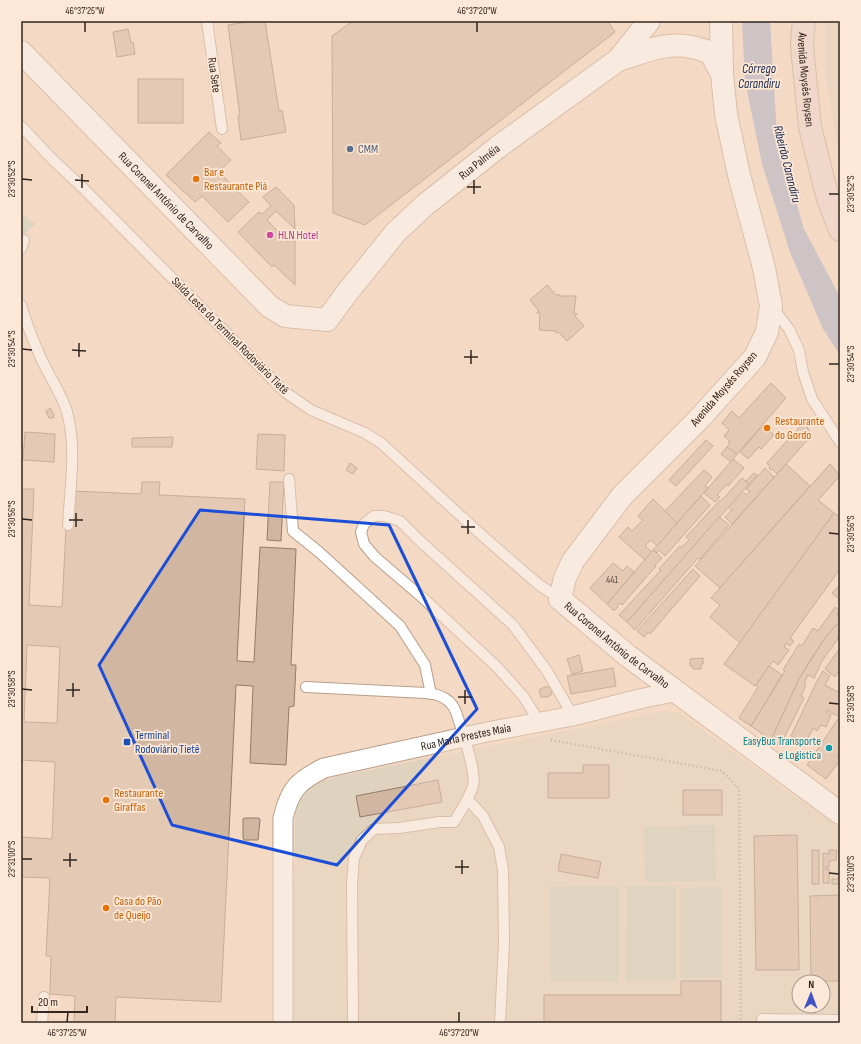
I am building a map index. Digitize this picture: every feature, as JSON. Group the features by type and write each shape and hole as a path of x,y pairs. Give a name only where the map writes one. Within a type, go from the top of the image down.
{"main road":[{"name":"Avenida Moysés Roysen","path":"798,29 810,127 828,199 840,230"}],"street":[{"name":"Rua Palméia","path":"327,320 377,253 396,232 425,205 498,147 618,60 649,21"},
{"name":"Avenida Moysés Roysen","path":"560,599 565,578 573,561 622,496 698,420 755,357 767,332 771,306 764,268 739,175 727,121 722,74 721,21"},
{"path":"618,60 656,48 673,46 691,47 710,52 722,74"},
{"name":"Rua Coronel Antônio de Carvalho","path":"21,52 269,306 285,316 327,320"},
{"name":"Rua Coronel Antônio de Carvalho","path":"560,599 674,692"},
{"path":"674,692 840,814"},
{"name":"Rua Maria Prestes Maia","path":"284,1023 284,818 287,801 295,788 308,776 324,768 487,732 573,716 639,699 674,692"}],"lane":[{"name":"Rua Sete","path":"207,21 222,129"},
{"name":"Saída Leste do Terminal Rodoviário Tietê","path":"21,126 52,159 83,188 285,392 311,410 366,433 381,443 538,584 560,599"},
{"path":"21,304 24,317 40,357 66,411 71,431 72,451 68,525"},
{"path":"771,306 789,329 799,350 803,372 812,399 840,442"},
{"path":"289,479 293,531 319,552 400,626 426,665 431,694"},
{"path":"540,722 523,696 497,667 424,599 375,557 364,544 361,532 364,524 374,516 384,516 400,521 512,625 547,671 573,716"},
{"path":"306,687 431,694 446,698 454,706 472,769 474,784 468,800 454,822 440,822 399,828 374,829 362,840 354,858 352,884 353,1023"},
{"path":"468,800 483,816 499,847 503,870 504,943 500,1023"},
{"path":"42,1023 44,997"},
{"path":"762,1019 840,1020"}],"path":[{"path":"551,740 722,771 739,789 741,1023"}],"highlighted area":[{"path":"200,510 389,525 477,709 337,865 172,825 99,665"}],"shaded area":[{"path":"826,21 840,21 840,154 826,77"},
{"path":"664,711 678,712 840,829 840,1023 292,1023 295,814 297,801 304,791 316,783 334,777"}],"green space":[{"path":"21,214 36,224 21,237"},
{"path":"715,825 716,881 645,882 644,826"},
{"path":"619,886 619,982 551,982 550,887"},
{"path":"627,886 676,886 676,981 626,981"},
{"path":"721,887 722,977 680,978 680,888"}],"water":[{"name":"Córrego Carandiru","path":"742,21 770,21 777,135 804,229 840,297 840,355 823,329 790,252 762,164 745,81"}],"building":[{"path":"265,21 279,111 282,110 286,132 241,140 238,116 240,116 228,25"},
{"path":"353,21 608,21 615,32 365,225 333,213 332,36"},
{"path":"128,29 131,43 133,42 135,54 117,57 113,32"},
{"path":"138,79 183,79 183,123 138,123"},
{"path":"209,132 221,143 217,146 231,160 219,172 249,202 228,222 202,196 195,202 166,175"},
{"path":"276,187 294,205 295,229 276,211 267,220 288,242 295,235 295,285 274,265 272,267 238,232 259,212 262,214 271,206 263,197"},
{"path":"547,285 556,295 576,296 574,313 577,314 575,316 584,326 567,341 558,332 556,333 556,331 539,330 540,313 537,313 539,311 530,300"},
{"path":"771,383 786,398 737,454 727,447 730,444 728,442 730,441 724,436 729,430 722,423 732,411 739,418"},
{"path":"50,408 54,415 53,418 49,418 46,411"},
{"path":"804,422 812,435 777,474 769,468 770,467 767,463"},
{"path":"763,425 774,435 761,449 759,447 748,459 740,452"},
{"path":"25,432 55,434 54,462 23,460"},
{"path":"258,434 285,435 284,471 256,469"},
{"path":"173,437 172,447 132,447 132,438"},
{"path":"706,440 713,446 676,486 669,480"},
{"path":"727,447 737,454 731,462 721,454"},
{"path":"733,459 744,468 728,486 727,484 717,495 720,497 715,502 704,493"},
{"path":"350,463 357,468 353,474 346,470"},
{"path":"786,464 810,486 720,588 695,566"},
{"path":"830,464 840,476 818,500 834,513 740,643 710,617 720,605 711,598"},
{"path":"765,468 774,477 732,524 725,517 732,510 728,507 742,491 746,495 750,491 746,489"},
{"path":"704,470 712,477 705,486 708,488 677,523 665,511"},
{"path":"754,473 757,475 749,484 746,481"},
{"path":"742,478 749,484 627,622 619,615 661,570 659,569 680,546 681,548 689,540 686,537"},
{"name":"Terminal Rodoviário Tietê","path":"142,482 160,482 159,495 245,499 237,661 254,662 260,547 296,549 291,665 296,665 294,706 289,707 286,765 250,763 253,686 236,685 221,1002 116,997 115,1023 74,1023 75,996 50,994 51,956 46,956 50,878 21,877 21,837 52,839 55,762 22,760 21,773 21,489 34,489 29,605 62,607 66,529 71,529 73,491 141,494","holes":["27,645 60,647 57,723 24,722"]},
{"path":"270,482 284,482 281,541 267,540"},
{"path":"701,496 710,505 665,556 659,550 657,553 653,550"},
{"path":"653,499 677,523 657,546 651,540 645,546 652,552 645,560 619,537 628,527 632,531 643,520 638,516"},
{"path":"834,513 840,517 840,569 790,638 794,641 790,646 786,643 784,647 789,650 778,665 773,661 755,686 724,664"},
{"path":"719,517 729,525 635,630 627,622"},
{"path":"653,550 662,558 622,605 620,603 615,610 613,610 607,604"},
{"path":"613,563 623,571 627,566 634,572 607,604 590,588"},
{"path":"693,569 700,576 650,634 648,632 644,637 637,631"},
{"path":"840,585 840,600 832,593"},
{"path":"835,607 840,611 837,615 840,617 840,621 825,638 799,679 771,740 751,726 785,671 783,670 799,644 802,646 813,628 818,631"},
{"path":"840,621 840,635 822,661 814,678 808,675 801,696 804,698 780,746 771,740 799,679 825,638"},
{"path":"840,648 840,669 835,677 825,669"},
{"path":"579,655 583,671 572,674 567,659"},
{"path":"703,658 701,669 693,669 692,666 690,666 690,659"},
{"path":"769,666 782,675 751,726 739,718 758,687 756,685"},
{"path":"613,668 616,686 571,694 567,676"},
{"path":"823,671 830,676 825,685 838,692 840,689 840,713 838,716 826,710 826,712 831,715 826,727 821,725 817,731 813,728 806,743 791,736"},
{"path":"544,687 551,687 552,694 548,697 541,697 539,690"},
{"name":"EasyBus Transporte e Logística","path":"840,716 840,741 838,744 840,745 838,748 840,751 837,756 840,760 826,779 807,765"},
{"path":"583,765 609,765 609,798 548,798 548,773 583,773"},
{"path":"438,780 442,802 360,817 356,796"},
{"path":"683,790 722,790 722,815 683,815"},
{"path":"259,818 258,840 244,840 243,819"},
{"path":"797,835 799,970 756,970 754,836"},
{"path":"812,850 819,850 819,884 812,884"},
{"path":"829,850 837,850 836,860 829,861 829,867 823,867 823,853 829,854"},
{"path":"561,854 601,862 598,878 558,871"},
{"path":"823,869 829,869 829,883 823,883"},
{"path":"832,879 840,879 840,884 832,884"},
{"path":"840,895 840,981 831,981 831,974 811,974 810,896"},
{"path":"681,981 721,981 721,1023 544,1023 544,995 681,995"}],"place":[{"name":"CMM","path":"350,149"},
{"name":"Bar e Restaurante Piá","path":"196,179"},
{"name":"HLN Hotel","path":"270,235"},
{"name":"Restaurante do Gordo","path":"767,428"},
{"name":"Terminal Rodoviário Tietê","path":"127,742"},
{"name":"EasyBus Transporte e Logística","path":"829,748"},
{"name":"Restaurante Giraffas","path":"106,800"},
{"name":"Casa do Pão de Queijo","path":"106,908"}],"water label":[{"name":"Ribeirão Carandiru","path":"787,164"}]}
